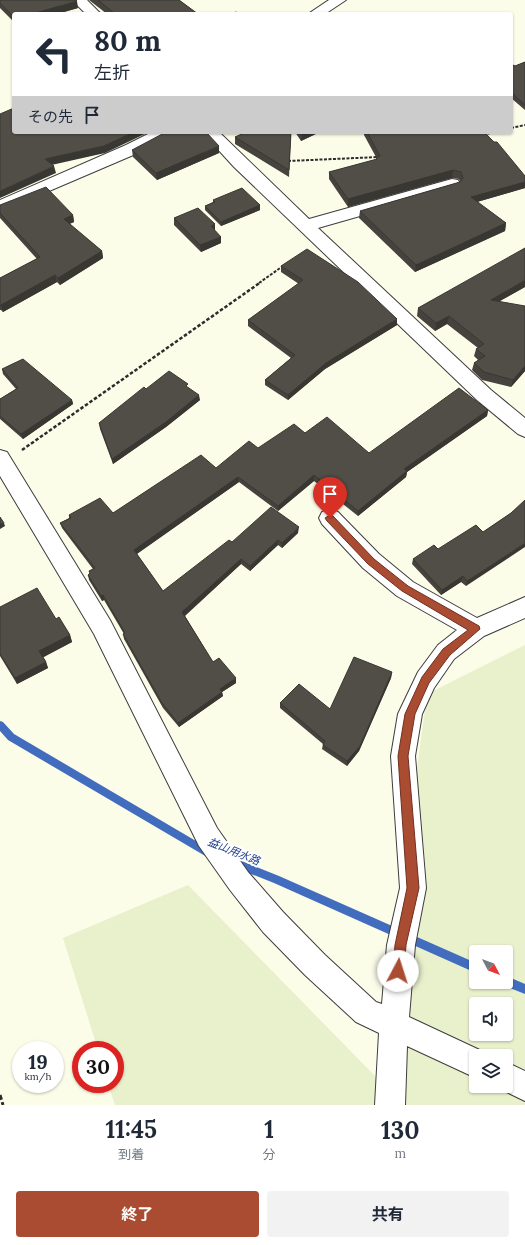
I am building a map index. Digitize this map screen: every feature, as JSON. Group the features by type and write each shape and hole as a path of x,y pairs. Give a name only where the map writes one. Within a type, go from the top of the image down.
{"street":[{"path":"79,0 92,12"},
{"path":"318,12 339,0"},
{"path":"0,206 132,149 160,134"},
{"path":"212,134 240,163 484,394 525,428"},
{"path":"307,225 452,184"},
{"path":"1,461 102,627 208,837 239,881 273,922 315,965 366,1012 469,1060"},
{"path":"330,518 371,561 405,589 476,629"},
{"path":"390,1105 394,1024 404,934 413,888 403,756 410,714 426,680 446,652 476,629 525,607"},
{"path":"513,1080 525,1086"}],"path":[{"path":"513,128 525,125"},
{"path":"479,136 486,134"},
{"path":"287,161 381,157"},
{"path":"1,461 106,393 321,239"},
{"path":"0,1094 3,1105"}],"green space":[{"path":"525,645 525,1105 115,1105 111,1093 124,1093 124,1041 95,1041 63,938 188,885 376,1077 427,694"}],"building":[{"path":"0,0 77,1 39,12 12,12 12,15 0,3"},
{"path":"98,0 179,0 195,12 113,12"},
{"path":"525,62 525,105 513,94 513,65 515,66"},
{"path":"12,109 12,134 130,134 104,146 45,159 54,166 0,191 0,114"},
{"path":"162,134 208,134 219,146 156,173 132,150"},
{"path":"242,134 291,134 289,170 235,137"},
{"path":"368,134 486,134 494,142 497,142 525,176 525,182 471,197 506,223 416,265 360,211 460,182 463,178 461,172 453,170 348,199 329,172 377,159 376,157 380,156"},
{"path":"46,187 73,215 64,219 102,251 58,278 55,275 0,305 0,278 40,257 0,213 0,205"},
{"path":"242,188 260,205 221,222 205,206 215,202 213,200"},
{"path":"198,208 215,224 211,226 221,237 200,245 174,218"},
{"path":"525,248 525,280 491,300 525,306 525,366 513,380 484,372 474,363 485,356 476,349 484,344 449,316 436,323 418,308"},
{"path":"307,249 358,282 397,319 326,363 288,395 265,380 295,355 248,320 303,280 281,266"},
{"path":"23,359 72,400 21,434 0,416 0,399 18,388 2,369"},
{"path":"169,371 188,384 186,386 199,395 166,422 112,459 99,423 144,387 146,389"},
{"path":"459,388 488,410 404,469 407,471 358,511 314,475 278,506 238,477 134,550 163,591 229,540 232,542 271,507 299,527 282,543 278,540 250,566 241,559 182,612 213,662 219,658 236,678 220,689 222,692 178,723 162,703 123,634 125,633 103,595 101,596 88,575 90,573 89,571 95,568 60,523 71,518 69,515 100,498 113,513 201,455 216,468 249,441 258,448 294,424 305,433 327,417 369,453"},
{"path":"525,500 525,543 467,581 463,576 442,590 413,559 434,545 438,549 476,525 483,532 511,513"},
{"path":"0,517 4,523 0,524"},
{"path":"37,588 56,619 59,617 70,635 39,651 46,662 15,678 0,654 0,607"},
{"path":"354,657 392,672 360,746 347,761 323,745 325,741 280,703 299,684 330,709"}],"waterway":[{"name":"益山用水路","path":"0,725 11,737 210,854"},
{"name":"益山用水路","path":"234,863 276,879 469,965"},
{"name":"益山用水路","path":"513,984 525,989"}],"route":[{"path":"330,518 371,561 405,589 476,629 446,652 426,680 410,714 403,756 413,888 407,923 401,945 398,971"}]}
